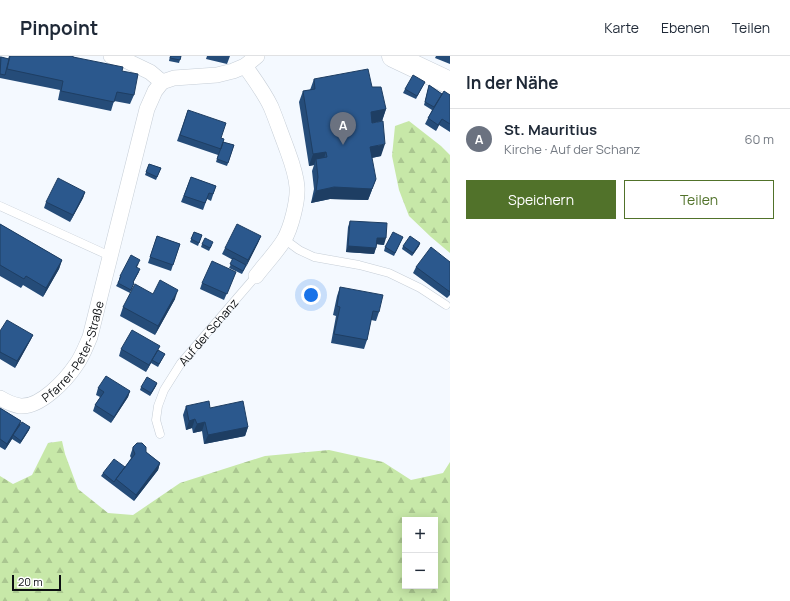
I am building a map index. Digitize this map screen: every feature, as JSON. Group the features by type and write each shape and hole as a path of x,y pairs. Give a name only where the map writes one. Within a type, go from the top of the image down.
{"main road":[{"path":"393,56 450,83"}],"street":[{"path":"111,56 127,61 150,72 162,82 174,78 217,75 232,71 244,66 257,56"},
{"name":"Auf der Schanz","path":"244,66 259,87 277,122 294,170 297,188 297,201 293,217 284,239 256,276"},
{"name":"Pfarrer-Peter-Straße","path":"0,398 19,406 31,405 44,398 60,384 77,365 90,337 147,109 155,91 162,82"}],"lane":[{"path":"0,206 110,256"},
{"path":"284,239 298,250 314,257 359,265 389,273 420,288 446,305"},
{"name":"Auf der Schanz","path":"160,434 156,420 158,406 164,390 181,363 256,276"}],"green space":[{"path":"409,121 450,155 450,253 409,216 399,190 392,156 395,126"},
{"path":"62,441 65,454 78,489 108,513 133,515 180,483 265,456 329,450 383,462 411,480 443,473 450,462 450,601 0,601 0,476 13,484 32,475 48,443"}],"building":[{"path":"10,56 73,56 123,67 122,71 138,74 134,95 117,92 114,102 61,91 63,81 7,69"},
{"path":"171,56 181,56 180,60 170,58"},
{"path":"1,57 9,59 5,75 0,74"},
{"path":"368,69 372,87 381,87 386,109 371,112 372,123 383,121 385,144 370,147 376,179 372,189 334,187 316,191 318,177 316,159 327,157 326,152 313,154 303,91 315,89 314,79"},
{"path":"413,75 425,82 417,96 405,89"},
{"path":"429,85 442,94 434,107 425,102"},
{"path":"444,91 450,95 450,124 442,119 438,125 428,118"},
{"path":"188,110 226,123 221,138 224,139 221,149 180,135"},
{"path":"223,142 234,145 228,163 217,159"},
{"path":"149,164 161,168 157,177 146,172"},
{"path":"191,177 216,186 213,194 209,193 205,203 184,196"},
{"path":"58,178 85,192 73,215 46,202"},
{"path":"350,221 387,223 386,238 377,238 376,248 348,246"},
{"path":"0,224 62,260 46,288 26,276 24,279 0,265"},
{"path":"237,224 261,236 248,260 225,248"},
{"path":"194,232 202,235 199,243 191,239"},
{"path":"393,232 403,237 395,253 385,247"},
{"path":"157,236 180,244 173,265 150,257"},
{"path":"410,236 420,243 413,253 403,246"},
{"path":"205,238 213,242 210,248 202,244"},
{"path":"431,247 450,262 450,292 416,267"},
{"path":"131,255 140,260 136,267 140,269 133,282 134,283 131,290 118,283"},
{"path":"233,258 246,265 243,271 230,264"},
{"path":"212,261 236,272 227,294 202,283"},
{"path":"160,280 178,290 158,326 123,307 135,284 153,294"},
{"path":"340,287 383,295 379,312 373,311 367,340 334,334 340,307 337,306"},
{"path":"7,320 33,335 17,361 0,352 0,331"},
{"path":"132,330 160,346 149,365 121,349"},
{"path":"158,350 165,354 159,364 152,360"},
{"path":"106,376 130,391 114,417 95,405 104,392 98,388"},
{"path":"147,377 157,383 151,393 141,387"},
{"path":"209,401 210,408 243,401 248,427 208,435 205,422 197,424 195,419 189,421 186,406"},
{"path":"0,408 21,421 7,444 0,439"},
{"path":"22,422 30,427 21,441 13,435"},
{"path":"137,443 142,443 146,447 146,452 160,463 136,495 116,479 135,454 133,447"},
{"path":"114,459 125,467 114,482 103,473"}],"place":[{"name":"St. Mauritius","path":"343,145"}]}
